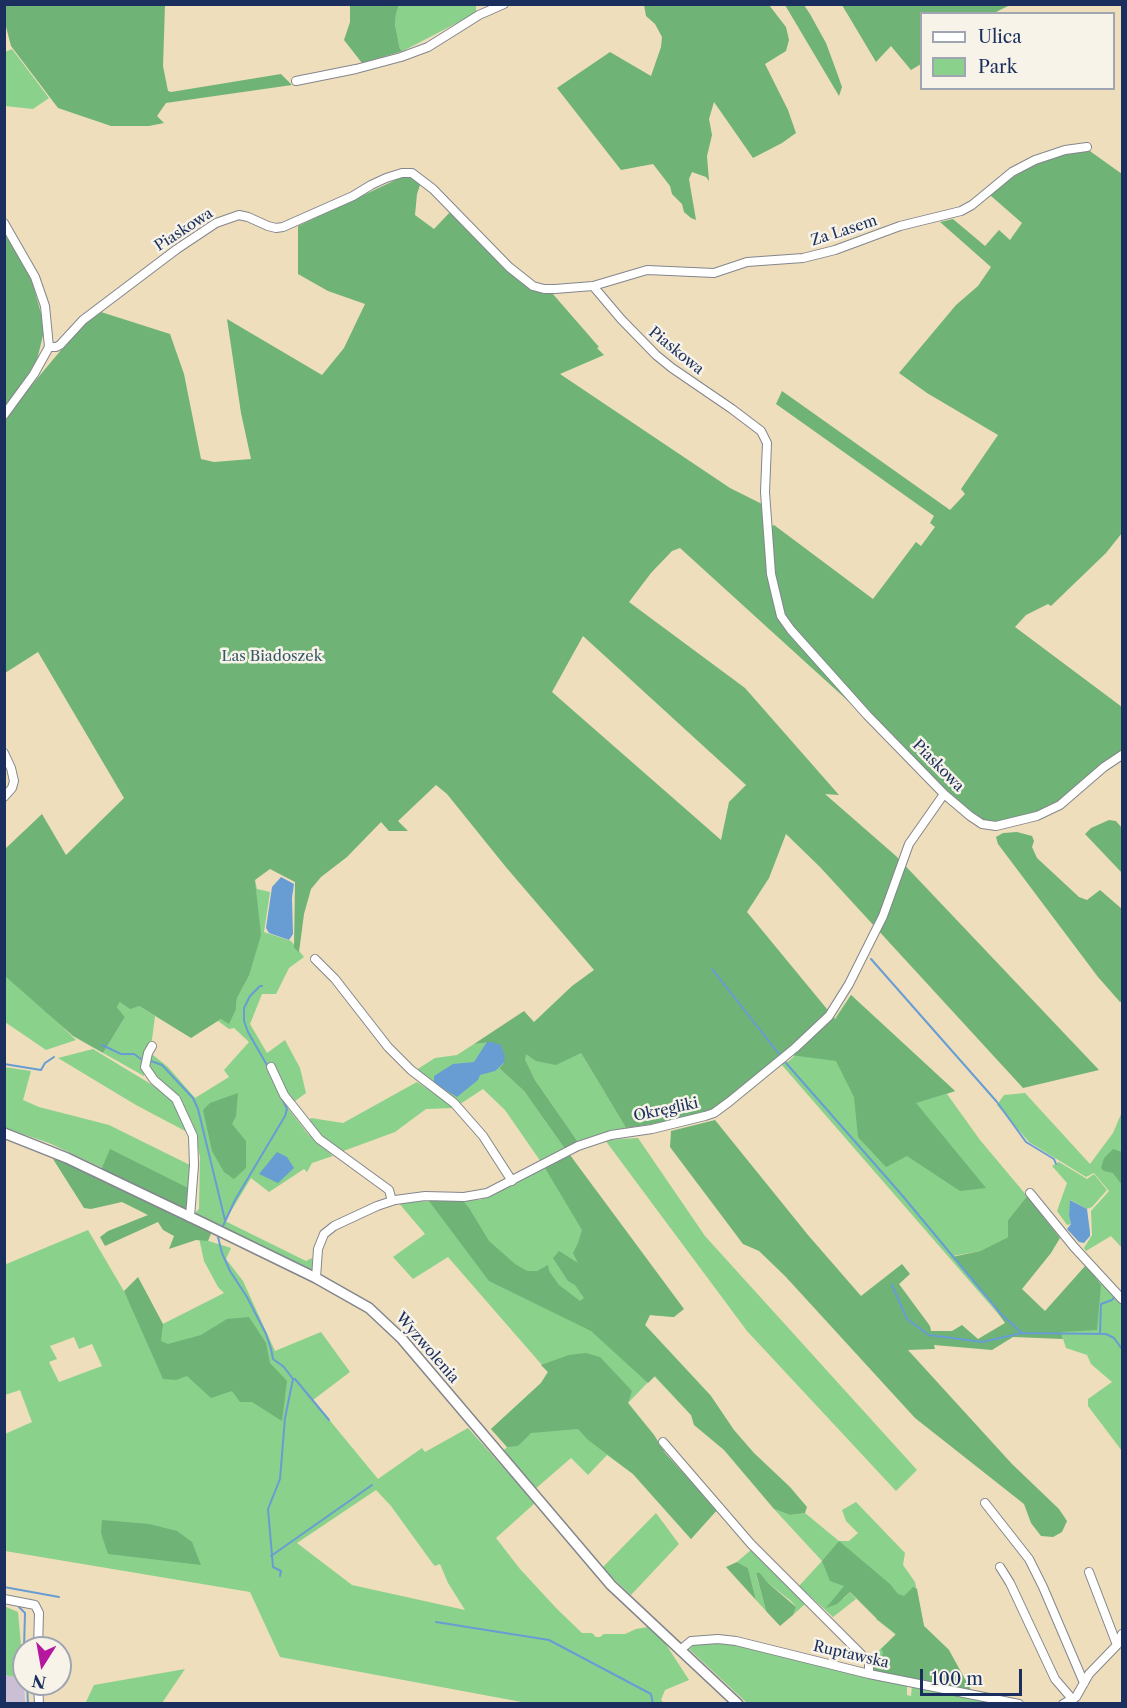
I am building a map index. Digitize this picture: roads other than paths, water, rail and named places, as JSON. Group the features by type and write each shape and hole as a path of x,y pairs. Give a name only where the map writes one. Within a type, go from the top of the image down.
{"street":[{"path":"296,81 401,57 428,47 479,15 504,4"},
{"name":"Za Lasem","path":"593,286 613,278 647,270 714,273 763,259 792,259 819,254 864,241 900,226 961,211 1026,164 1053,154 1087,147"},
{"name":"Piaskowa","path":"49,347 60,345 83,320 177,249 216,223 239,215 268,226 283,227 353,196 370,185 409,172 415,174 434,189 503,261 533,286 555,289 593,286 656,355 750,422 764,435 767,443 765,492 771,574 781,616 867,715 944,794 982,824 1013,823 1037,816 1060,805 1104,766 1122,755"},
{"path":"4,223 35,277 45,306 49,347 34,374 4,415"},
{"path":"4,753 14,781 12,788 4,797"},
{"name":"Okręgliki","path":"316,1278 318,1249 322,1236 326,1231 352,1217 392,1201 437,1195 477,1196 493,1191 578,1146 611,1135 667,1126 714,1113 815,1031 829,1016 846,990 883,916 909,844 944,794"},
{"path":"315,959 335,979 388,1047 411,1070 454,1103 483,1136 512,1181"},
{"path":"152,1046 145,1067 154,1080 176,1099 193,1136 194,1165 190,1217"},
{"path":"271,1067 284,1095 319,1139 389,1190 392,1201"},
{"name":"Wyzwolenia","path":"4,1134 67,1158 316,1278 369,1308 391,1327 611,1585 738,1704"},
{"path":"1030,1193 1074,1247 1122,1299"},
{"path":"663,1442 751,1544 868,1662 869,1674"},
{"path":"985,1503 1029,1559 1084,1683"},
{"path":"1000,1567 1010,1583 1055,1679 1072,1700"},
{"path":"1089,1572 1118,1645"},
{"path":"4,1599 35,1605 39,1613 38,1636"},
{"path":"1063,1704 1072,1700 1081,1690 1095,1667 1118,1645 1122,1634"},
{"name":"Ruptawska","path":"680,1650 692,1641 718,1639 736,1641 869,1674 1019,1704"}],"water":[{"path":"281,877 294,884 293,934 289,940 269,933 266,928 272,887"},
{"path":"487,1042 501,1045 505,1057 504,1063 495,1071 480,1075 478,1080 457,1097 434,1083 434,1076 453,1064 474,1062"},
{"path":"277,1152 287,1157 294,1168 278,1183 259,1174"},
{"path":"1070,1200 1087,1209 1090,1236 1084,1243 1079,1242 1067,1229 1071,1224"}],"waterway":[{"path":"871,959 997,1102 1026,1142 1054,1159 1056,1164"},
{"path":"712,969 779,1054"},
{"path":"262,986 250,996 244,1008 244,1021 268,1067"},
{"path":"102,1045 121,1054 134,1054 141,1059"},
{"path":"4,1064 41,1070 45,1063 54,1057"},
{"path":"151,1061 162,1065 193,1098 198,1109 225,1220"},
{"path":"786,1063 901,1194 1000,1313 1022,1333"},
{"path":"223,1226 235,1200 285,1116 287,1109 275,1083"},
{"path":"218,1237 230,1271 247,1297 266,1334 273,1359 284,1367 329,1420"},
{"path":"892,1285 907,1319 929,1335 982,1342 1022,1333 1106,1334 1114,1338 1122,1349"},
{"path":"1100,1333 1101,1304 1112,1300 1116,1295"},
{"path":"280,1576 281,1571 273,1567 268,1509 280,1479 285,1418 293,1379"},
{"path":"271,1556 372,1485"},
{"path":"4,1587 59,1597"},
{"path":"19,1607 25,1613 24,1636"},
{"path":"436,1622 549,1640 651,1694 653,1704"},
{"path":"28,1696 28,1704"}],"park label":[{"name":"Las Biadoszek","path":"272,657"}]}
